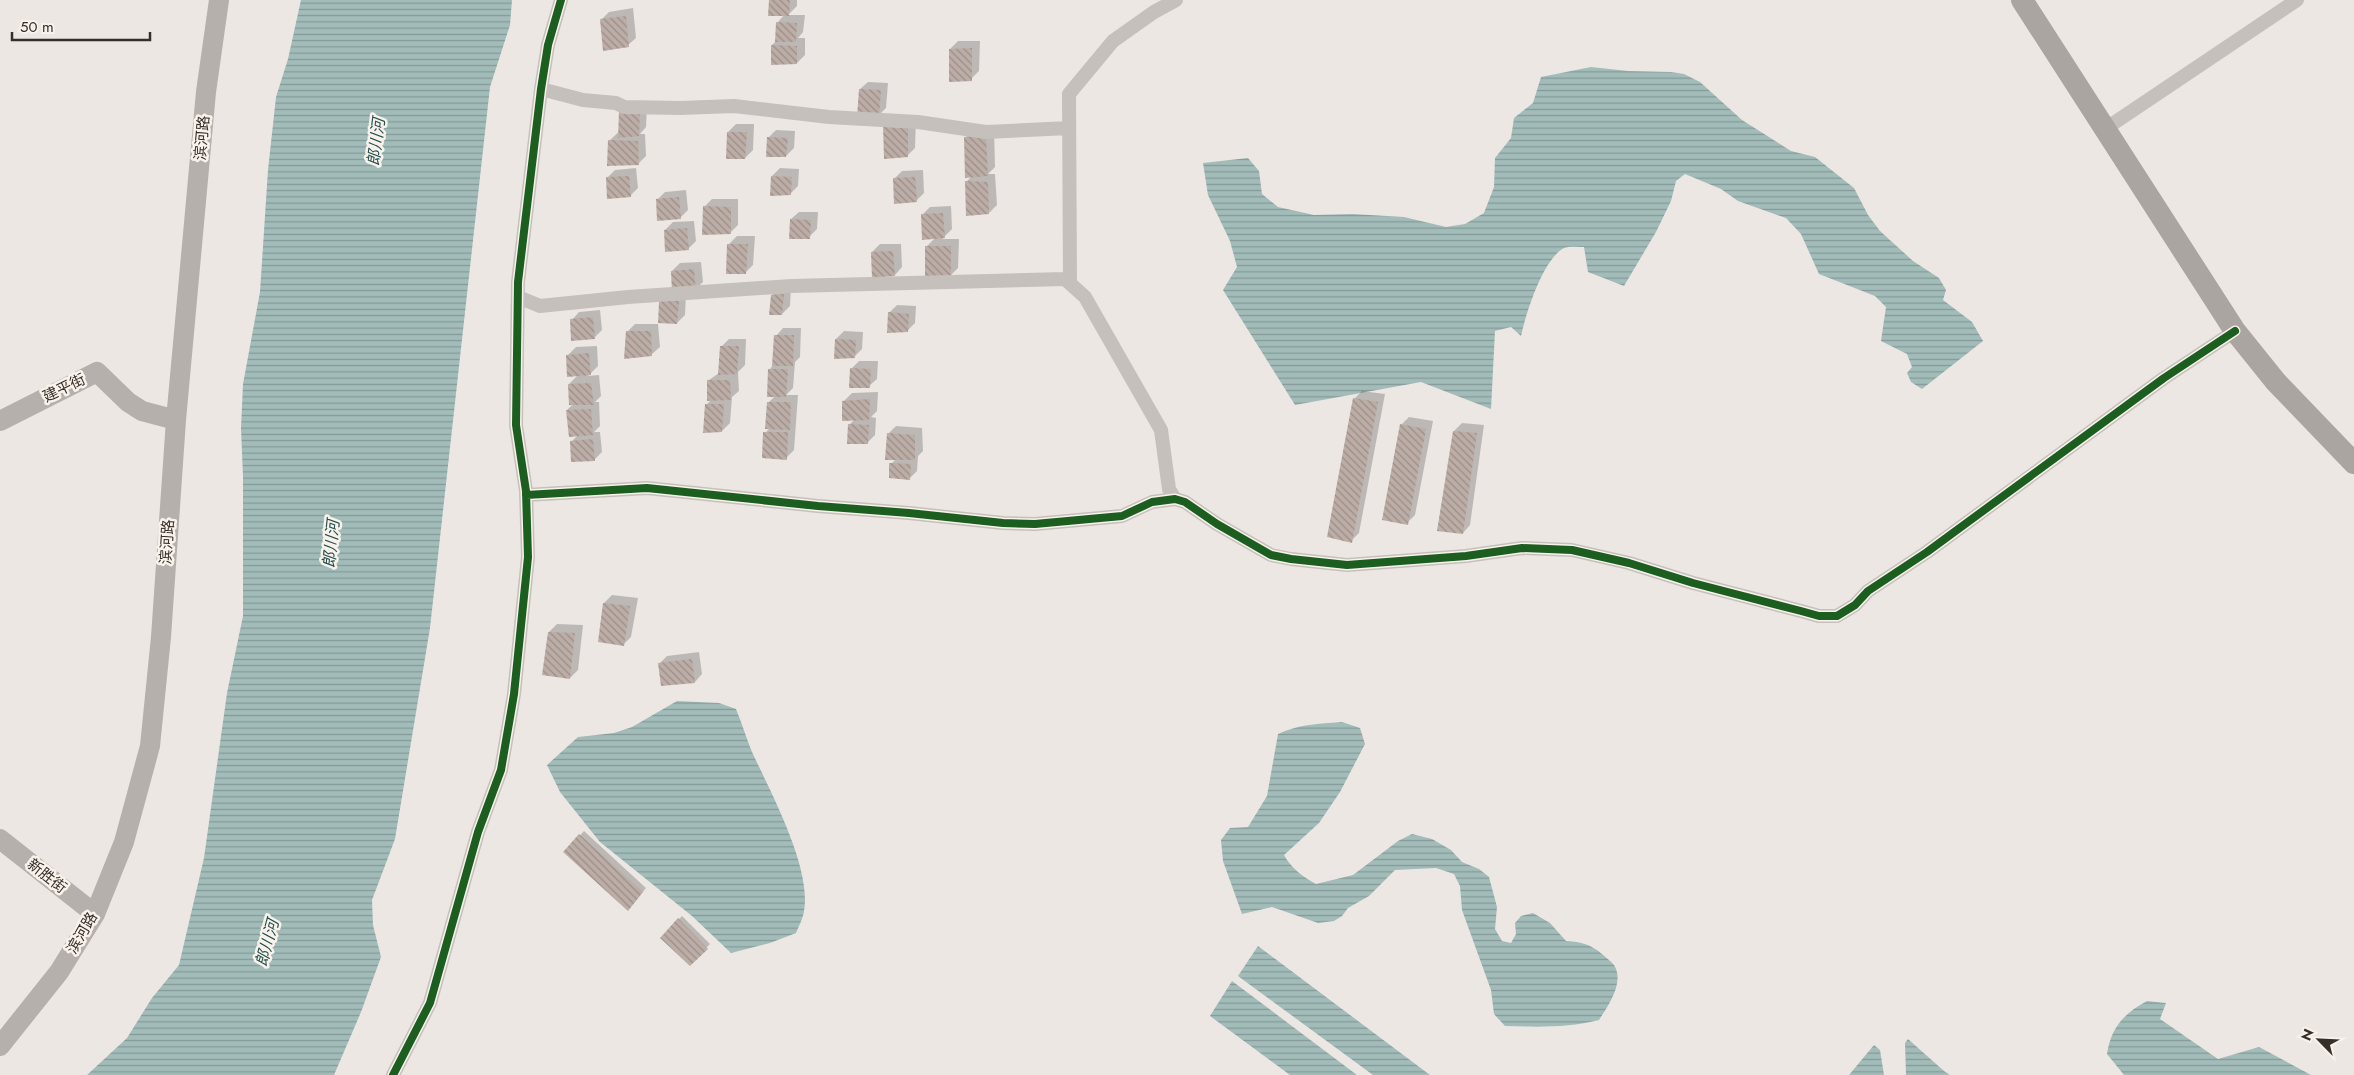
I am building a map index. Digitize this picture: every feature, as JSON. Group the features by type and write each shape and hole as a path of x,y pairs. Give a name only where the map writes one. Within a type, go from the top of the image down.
{"main road":[{"path":"2022,0 2235,331 2276,382 2354,463"}],"street":[{"name":"滨河路","path":"0,1046 59,972 95,914 124,842 150,746 161,637 176,420 206,92 219,0"},
{"path":"393,1075 430,1004 478,832 501,770 514,694 528,557 526,495 516,425 518,297 541,89 548,45 561,0"},
{"path":"1070,283 1069,94 1113,41 1154,12 1176,0"},
{"path":"2106,129 2297,0"},
{"path":"541,89 583,100 616,104 624,107 680,108 734,106 829,118 918,122 986,132 1069,128"},
{"path":"518,297 540,306 628,296 792,286 1065,279 1085,297 1162,430 1168,489 1175,500"},
{"path":"526,495 647,488 818,506 1003,523 1034,524 1122,516 1152,502 1175,500 1185,502 1217,524 1271,555 1291,559 1347,565 1466,556 1522,548 1572,550 1629,563 1693,583 1801,612 1819,616 1837,616 1855,606 1868,592 1927,552 2164,378 2235,331"},
{"name":"建平街","path":"0,421 97,372 128,402 142,411 176,420"},
{"name":"新胜街","path":"0,839 95,914"}],"water":[{"name":"郎川河","path":"301,0 512,0 510,25 490,87 430,628 395,839 372,900 373,925 381,957 361,1012 334,1075 87,1075 127,1038 152,998 179,965 204,858 227,693 243,616 241,428 243,384 260,292 268,170 276,97 288,59"},
{"path":"1591,67 1684,74 1700,82 1742,120 1791,151 1815,157 1854,188 1868,215 1880,231 1913,261 1939,278 1946,290 1943,300 1972,322 1983,341 1922,389 1911,382 1907,373 1912,367 1907,354 1881,341 1886,307 1875,296 1819,274 1801,234 1786,218 1738,201 1721,189 1685,174 1676,181 1671,201 1656,232 1624,286 1588,272 1584,247 1566,247 1556,254 1536,287 1521,336 1511,327 1495,331 1491,409 1421,382 1295,405 1223,290 1237,267 1230,241 1208,195 1203,163 1248,158 1259,171 1262,194 1278,207 1314,215 1352,214 1404,217 1446,227 1465,224 1484,213 1494,187 1495,158 1511,138 1514,118 1533,103 1541,77"},
{"path":"677,701 719,703 736,709 752,752 788,830 802,874 805,893 804,911 796,933 770,943 731,953 692,916 600,842 560,792 547,765 578,737 614,733 632,727"},
{"path":"1342,722 1360,728 1365,744 1340,792 1319,823 1284,855 1290,864 1316,884 1353,875 1398,841 1412,834 1432,839 1451,850 1462,862 1479,869 1489,877 1497,907 1495,929 1502,941 1511,943 1516,934 1515,923 1521,916 1533,913 1550,923 1566,941 1590,946 1614,965 1618,979 1614,994 1599,1020 1564,1026 1505,1026 1494,1014 1491,990 1462,910 1460,886 1454,874 1436,868 1395,870 1369,896 1348,908 1342,916 1334,921 1318,923 1272,907 1242,914 1223,861 1221,840 1230,828 1248,827 1267,796 1278,734 1301,726"},
{"path":"1258,946 1430,1075 1373,1075 1238,976"},
{"path":"1232,981 1357,1075 1290,1075 1210,1016"},
{"path":"2147,1001 2166,1003 2160,1019 2218,1059 2259,1047 2311,1075 2124,1075 2107,1054 2109,1045 2115,1029 2125,1017"},
{"path":"1908,1039 1950,1075 1906,1075 1905,1043"},
{"path":"1874,1045 1880,1050 1884,1075 1849,1075"}],"building":[{"path":"769,0 790,0 789,16 768,16"},
{"path":"626,16 629,47 603,51 600,19"},
{"path":"776,22 797,23 796,42 775,42"},
{"path":"771,45 797,46 797,64 771,65"},
{"path":"972,48 972,81 949,82 949,49"},
{"path":"859,89 881,90 879,117 857,117"},
{"path":"619,111 640,112 639,136 618,138"},
{"path":"908,125 908,157 884,159 883,126"},
{"path":"727,132 747,132 745,159 726,159"},
{"path":"986,136 988,176 965,178 964,137"},
{"path":"767,137 788,138 786,157 766,157"},
{"path":"608,140 638,141 639,165 607,166"},
{"path":"629,176 631,197 607,199 606,177"},
{"path":"771,176 792,177 791,195 770,196"},
{"path":"915,177 917,202 894,204 893,178"},
{"path":"965,181 988,182 989,214 966,216"},
{"path":"679,197 681,219 657,221 656,199"},
{"path":"703,206 731,207 731,234 702,235"},
{"path":"943,213 945,238 922,240 921,214"},
{"path":"790,219 811,220 810,239 789,239"},
{"path":"687,228 689,250 665,252 664,230"},
{"path":"727,244 748,244 746,274 726,274"},
{"path":"925,246 951,246 951,277 925,278"},
{"path":"893,251 895,276 872,278 871,252"},
{"path":"694,269 696,291 672,293 671,271"},
{"path":"784,294 782,315 769,315 771,295"},
{"path":"659,301 679,301 677,324 658,323"},
{"path":"888,312 909,314 908,332 887,333"},
{"path":"593,317 595,339 571,341 570,319"},
{"path":"626,331 651,331 652,356 624,359"},
{"path":"774,335 794,335 793,366 772,366"},
{"path":"835,339 856,340 855,358 834,359"},
{"path":"720,346 739,346 737,374 718,375"},
{"path":"589,353 591,375 567,377 566,355"},
{"path":"850,368 871,369 870,388 849,388"},
{"path":"768,369 788,369 786,397 767,397"},
{"path":"707,380 730,380 731,400 707,401"},
{"path":"591,383 594,405 569,405 568,384"},
{"path":"1353,398 1378,402 1352,543 1327,537"},
{"path":"870,399 869,420 842,421 842,401"},
{"path":"767,402 791,402 790,430 765,429"},
{"path":"705,404 724,404 722,432 703,433"},
{"path":"591,409 593,435 569,437 566,410"},
{"path":"848,424 869,425 868,444 847,444"},
{"path":"1400,424 1426,429 1408,525 1382,520"},
{"path":"1453,431 1477,433 1463,534 1437,531"},
{"path":"763,432 788,432 787,460 762,458"},
{"path":"887,433 915,435 915,460 885,460"},
{"path":"593,439 595,461 571,462 570,441"},
{"path":"889,463 911,464 910,480 889,478"},
{"path":"603,603 630,606 624,646 598,642"},
{"path":"548,632 575,633 570,679 542,675"},
{"path":"692,659 695,683 661,686 658,663"},
{"path":"579,834 643,892 628,911 563,852"},
{"path":"678,918 708,949 690,966 660,938"}],"cycle path":[{"path":"393,1075 430,1003 478,832 501,770 514,694 528,557 526,491 516,425 518,282 541,89 548,45 561,0"},
{"path":"526,495 647,488 818,506 1003,523 1035,524 1122,516 1152,502 1175,499 1185,502 1217,524 1271,555 1291,559 1347,565 1466,556 1522,548 1572,550 1629,563 1693,583 1819,616 1837,616 1855,605 1868,591 1927,552 2164,378 2235,331"}]}
